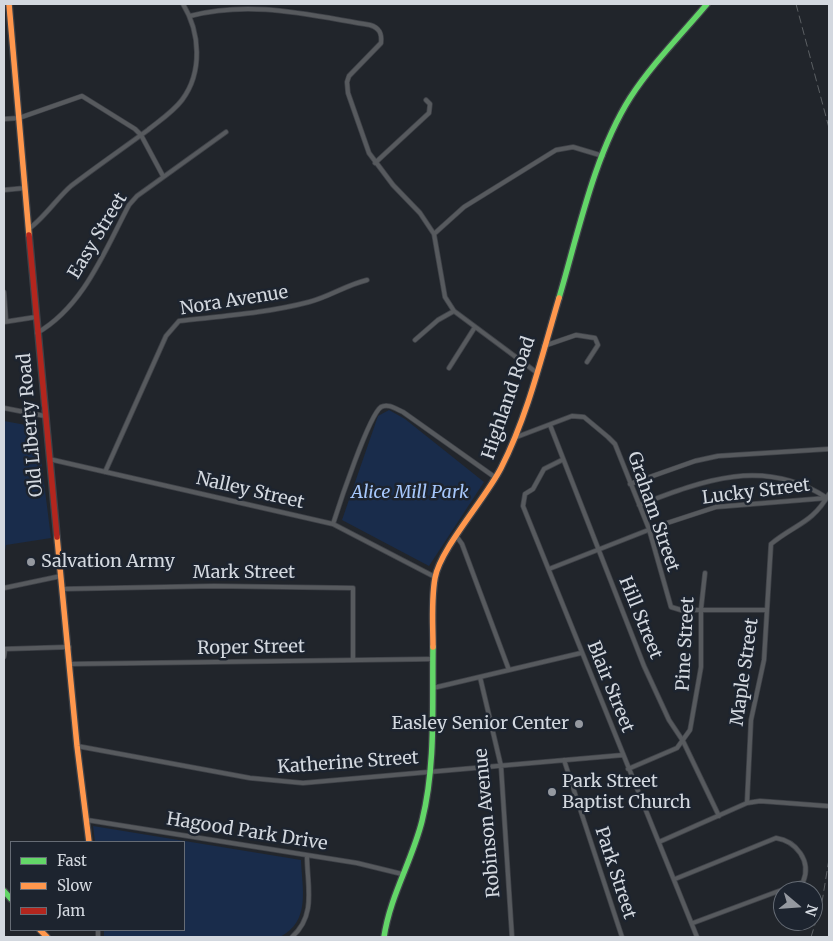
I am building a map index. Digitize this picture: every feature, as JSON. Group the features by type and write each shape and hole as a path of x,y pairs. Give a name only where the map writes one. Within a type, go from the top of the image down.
{"street":[{"name":"Old Liberty Road","path":"10,4 37,333 71,664 77,746 89,841"},
{"path":"28,229 72,186 168,115 186,94 192,80 197,57 197,35 183,4"},
{"name":"Highland Road","path":"384,937 389,907 421,825 429,771 435,578 457,537 496,478 514,438 603,156 622,113 636,90 707,4"},
{"path":"190,16 227,7 261,6 370,25 378,29 381,38 378,48 353,71 347,82 359,127 369,153 375,163 420,213 434,234 445,297 454,311 536,372"},
{"path":"4,119 19,118 82,96 141,135 163,176"},
{"path":"375,163 429,114 430,104 426,100"},
{"name":"Easy Street","path":"37,333 64,310 93,275 128,205 163,176 226,132"},
{"path":"434,234 464,207 556,150 573,147 603,156"},
{"path":"4,190 25,188"},
{"name":"Nora Avenue","path":"105,472 166,336 179,321 268,310 312,302 344,287 367,280"},
{"path":"4,292 5,322 36,317"},
{"path":"415,340 438,320 454,311"},
{"path":"449,368 475,327"},
{"path":"544,346 576,335 595,338 598,345 587,362"},
{"path":"333,524 369,427 379,409 383,406 390,406 403,412 496,478"},
{"path":"4,408 45,416"},
{"name":"Graham Street","path":"514,438 572,416 584,417 615,444 649,529 671,607 682,610 767,610"},
{"name":"Hill Street","path":"550,425 562,460 644,666 669,720 683,742 719,816"},
{"path":"630,484 695,461 718,456 829,449"},
{"name":"Nalley Street","path":"49,459 333,524 435,578"},
{"name":"Blair Street","path":"562,460 544,469 533,489 525,494 523,506 697,937"},
{"path":"639,505 704,482 761,475 790,479 828,496"},
{"name":"Lucky Street","path":"549,569 649,529 716,507 828,496"},
{"name":"Maple Street","path":"747,803 752,720 762,673 771,544 786,532 815,515 828,496"},
{"path":"457,537 462,544 509,670"},
{"name":"Pine Street","path":"683,742 690,730 698,692 701,667 701,609 705,573"},
{"path":"4,588 61,576"},
{"name":"Mark Street","path":"62,589 214,586 354,588 353,660"},
{"path":"4,657 4,650 69,647"},
{"path":"431,688 581,653"},
{"name":"Roper Street","path":"71,664 433,659"},
{"name":"Robinson Avenue","path":"480,677 501,766 512,937"},
{"path":"628,769 677,748 683,742"},
{"name":"Katherine Street","path":"77,746 270,781 303,783 623,755"},
{"name":"Park Street","path":"564,760 622,937"},
{"path":"659,842 747,803 760,801 827,806"},
{"name":"Hagood Park Drive","path":"87,820 366,865 402,874"},
{"path":"674,879 776,838 794,843 802,856 806,876 803,882 692,923"},
{"path":"292,937 302,927 308,913 308,856"}],"green space":[{"name":"Alice Mill Park","path":"389,410 405,419 484,482 429,566 342,520 378,416"},
{"path":"4,421 37,427 51,538 6,545 4,555"},
{"path":"93,826 185,841 95,841"},
{"path":"185,841 301,860 303,893 301,913 290,930 280,937 104,937 104,931 185,931"}],"railway":[{"path":"796,4 829,128"},
{"path":"811,937 822,902 829,859"}],"traffic: fast":[{"path":"559,298 588,195 606,144 617,120 648,73 707,4"},
{"path":"384,937 391,907 418,836 426,800 431,756 433,647"},
{"path":"4,891 10,898"}],"traffic: slow":[{"path":"9,4 29,235"},
{"path":"433,647 433,595 439,566 454,538 494,480 511,448 534,384 559,298"},
{"path":"57,537 77,746 89,841"},
{"path":"41,931 47,937"}],"traffic: jam":[{"path":"29,235 57,537"}],"place":[{"name":"Salvation Army","path":"31,562"},
{"name":"Easley Senior Center","path":"579,724"},
{"name":"Park Street Baptist Church","path":"552,792"}]}
